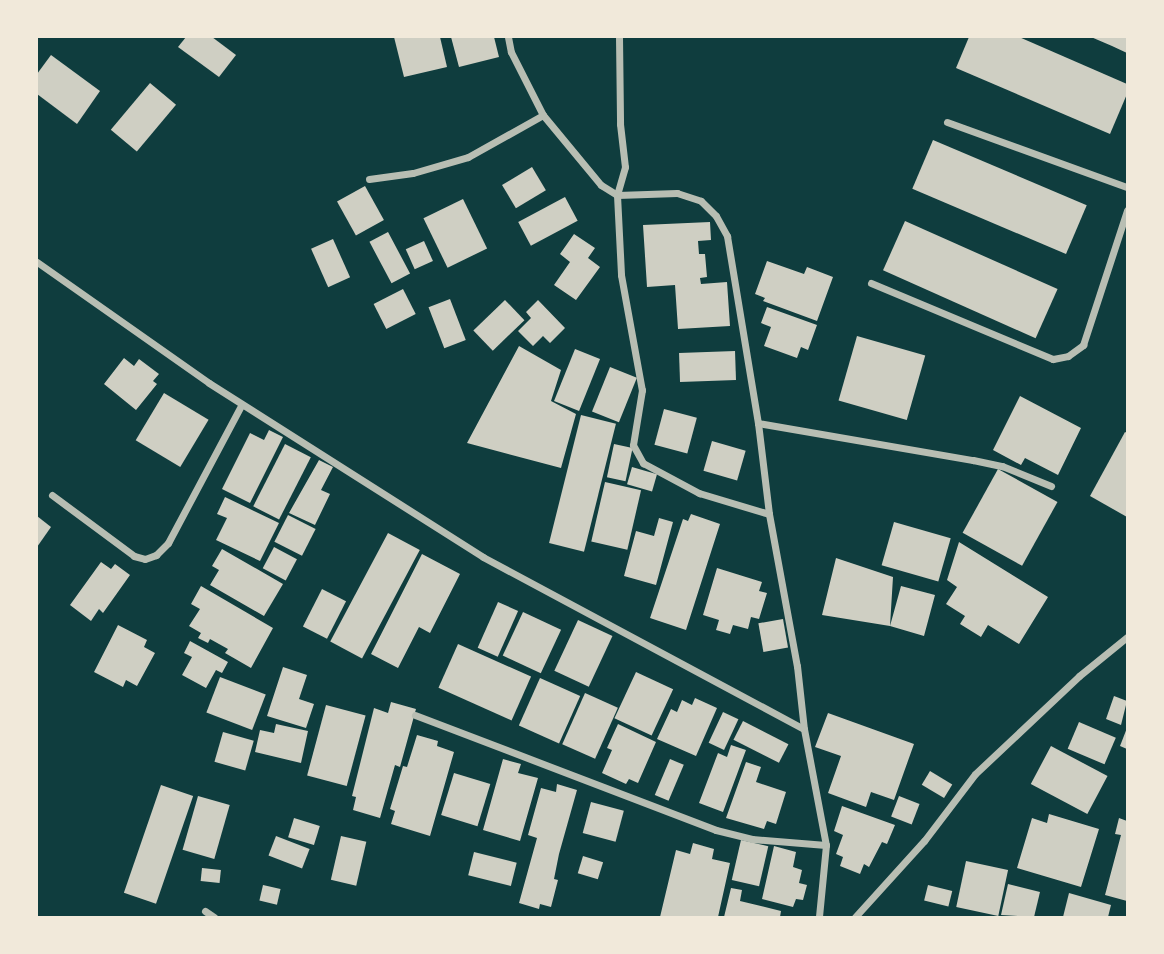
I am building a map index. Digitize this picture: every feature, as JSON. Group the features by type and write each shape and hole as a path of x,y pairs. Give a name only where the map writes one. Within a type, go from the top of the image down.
{"street":[{"path":"508,37 511,52 543,115 601,185 617,195 677,193 701,201 716,216 727,236 758,423 769,514 826,845 819,917"},
{"path":"619,37 620,124 625,167 617,195 621,275 642,390 633,445 643,463 699,492 769,514"},
{"path":"369,179 412,173 468,157 543,115"},
{"path":"947,122 1127,187"},
{"path":"871,283 1053,359 1068,356 1083,345 1127,210"},
{"path":"37,262 242,404 483,557 804,729"},
{"path":"52,495 134,556 145,559 156,555 168,543 242,404"},
{"path":"758,423 982,462 1051,486"},
{"path":"855,917 924,841 975,774 1079,676 1127,637"},
{"path":"415,715 716,830 752,839 826,845"},
{"path":"205,911 214,917"}],"building":[{"path":"186,37 212,37 236,55 219,77 178,47"},
{"path":"394,37 440,37 447,67 404,77"},
{"path":"451,37 494,37 499,57 459,67"},
{"path":"969,37 1019,37 1127,84 1127,94 1110,134 956,68"},
{"path":"1091,37 1127,37 1127,53 1112,46"},
{"path":"51,55 100,91 77,124 37,94 37,74"},
{"path":"150,83 176,105 137,152 111,130"},
{"path":"933,140 1087,205 1066,254 912,189"},
{"path":"532,167 546,190 516,208 502,185"},
{"path":"365,186 384,220 356,236 337,202"},
{"path":"565,197 578,221 531,246 518,222"},
{"path":"463,199 487,248 448,268 423,218"},
{"path":"905,221 1058,289 1036,338 883,270"},
{"path":"710,222 711,240 698,241 699,254 705,254 707,277 700,278 701,284 727,282 730,326 678,329 675,285 647,287 643,225"},
{"path":"388,232 410,273 392,283 369,242"},
{"path":"574,234 595,248 588,258 600,267 576,300 554,285 570,262 560,254"},
{"path":"333,239 350,277 328,287 311,249"},
{"path":"424,241 433,261 415,269 406,249"},
{"path":"767,261 804,274 807,267 833,277 817,321 763,301 765,298 755,294"},
{"path":"403,289 416,314 386,329 374,304"},
{"path":"450,299 466,340 444,348 429,307"},
{"path":"505,300 524,320 493,351 473,331"},
{"path":"538,300 565,328 550,343 543,336 533,346 518,331 531,318 526,312"},
{"path":"767,307 817,325 808,350 801,347 797,358 764,346 771,327 761,323"},
{"path":"857,336 925,356 907,420 839,400"},
{"path":"519,346 561,370 551,401 576,414 561,468 467,443"},
{"path":"575,349 600,359 579,411 554,401"},
{"path":"735,351 736,380 680,382 679,353"},
{"path":"124,358 134,366 139,359 159,374 153,381 157,384 136,410 104,384"},
{"path":"610,367 637,378 619,422 592,412"},
{"path":"164,393 209,420 180,467 136,440"},
{"path":"1020,396 1081,428 1058,475 1025,458 1021,465 993,450"},
{"path":"664,409 697,418 687,454 654,445"},
{"path":"581,415 616,424 584,552 549,543"},
{"path":"269,430 283,437 250,503 222,489 250,433 264,440"},
{"path":"1125,432 1127,433 1127,517 1090,496"},
{"path":"712,441 746,451 737,480 703,471"},
{"path":"285,444 311,457 279,520 253,506"},
{"path":"614,444 633,448 626,481 607,477"},
{"path":"319,460 333,467 321,490 330,494 315,525 289,513"},
{"path":"632,467 657,474 652,491 627,484"},
{"path":"998,469 1057,502 1022,566 963,533"},
{"path":"605,482 641,490 627,550 591,541"},
{"path":"225,497 279,523 260,561 216,540 227,518 217,514"},
{"path":"691,514 720,524 686,630 650,618 683,519 688,521"},
{"path":"288,515 316,529 302,556 274,542"},
{"path":"37,516 51,527 37,547"},
{"path":"659,518 673,522 656,585 624,576 636,531 654,536"},
{"path":"894,522 951,538 938,582 882,565"},
{"path":"388,533 420,550 362,659 330,642"},
{"path":"959,542 1048,597 1019,644 988,625 981,637 960,624 965,616 946,604 957,587 947,580"},
{"path":"274,547 297,559 286,580 263,568"},
{"path":"222,549 283,584 264,616 210,585 219,570 212,566"},
{"path":"422,554 460,574 430,633 419,627 398,668 371,654"},
{"path":"836,558 893,577 890,626 822,615"},
{"path":"101,562 111,569 115,564 130,575 103,613 99,609 91,621 70,605"},
{"path":"717,568 762,582 759,591 767,593 759,619 751,617 748,629 733,625 730,634 716,630 719,620 703,615"},
{"path":"201,586 273,628 251,668 225,653 228,649 210,639 208,643 198,638 201,633 189,626 200,609 191,604"},
{"path":"901,586 935,595 924,636 890,626"},
{"path":"322,589 346,601 327,639 303,626"},
{"path":"498,602 518,611 498,657 478,648"},
{"path":"523,612 561,630 541,673 503,656"},
{"path":"783,619 788,648 763,652 758,623"},
{"path":"578,620 612,636 589,687 554,671"},
{"path":"118,625 147,640 144,647 155,653 137,686 126,680 123,687 94,672"},
{"path":"190,641 228,662 222,673 216,670 206,688 182,675 192,657 184,653"},
{"path":"458,644 531,677 512,720 438,688"},
{"path":"283,667 307,675 299,699 314,704 306,728 267,716"},
{"path":"636,672 673,689 652,736 614,718"},
{"path":"220,677 266,695 252,730 206,712"},
{"path":"540,678 580,696 559,743 519,726"},
{"path":"585,693 618,708 595,759 562,744"},
{"path":"1114,696 1127,701 1121,725 1106,719"},
{"path":"695,698 717,708 696,756 657,739 671,709 677,712 682,700 692,705"},
{"path":"391,702 416,709 400,767 395,765 380,818 353,810 356,797 352,796 374,708 388,713"},
{"path":"326,705 366,716 347,786 307,776"},
{"path":"723,712 738,719 724,750 709,743"},
{"path":"828,713 914,744 894,800 871,792 866,807 828,793 841,756 815,747"},
{"path":"743,721 788,744 779,763 733,740"},
{"path":"1079,722 1116,738 1104,764 1068,749"},
{"path":"276,724 308,731 301,763 255,752 260,730 274,733"},
{"path":"618,724 656,742 638,783 629,779 626,784 602,773 612,750 607,748"},
{"path":"1127,728 1127,749 1120,746"},
{"path":"223,732 254,741 245,771 214,762"},
{"path":"417,735 438,741 437,746 454,752 430,836 391,824 395,811 390,809 403,766 407,767"},
{"path":"731,745 746,750 723,812 699,803 718,753 727,757"},
{"path":"1051,746 1108,776 1087,814 1031,784"},
{"path":"503,759 521,764 518,773 538,778 520,841 483,830"},
{"path":"670,759 684,765 669,801 655,795"},
{"path":"746,762 761,767 756,782 786,792 776,824 767,821 764,829 726,818"},
{"path":"930,771 952,784 944,798 922,785"},
{"path":"454,773 490,784 477,826 441,815"},
{"path":"557,784 577,790 559,854 554,879 558,880 551,907 540,904 539,909 519,903 537,838 528,835 541,788 556,792"},
{"path":"161,785 193,796 156,904 124,893"},
{"path":"198,796 230,805 214,859 183,850"},
{"path":"899,796 920,804 912,824 891,817"},
{"path":"591,802 624,811 616,842 583,833"},
{"path":"842,806 895,825 887,844 882,842 869,867 864,864 860,874 840,866 843,857 836,854 843,835 834,831"},
{"path":"1049,814 1099,829 1081,887 1017,868 1032,818 1047,823"},
{"path":"294,818 320,826 314,845 288,837"},
{"path":"1119,818 1127,821 1127,901 1105,895 1121,835 1115,834"},
{"path":"276,836 310,849 302,869 268,856"},
{"path":"341,836 366,842 356,886 331,880"},
{"path":"741,840 768,846 759,886 732,880"},
{"path":"693,843 714,849 712,859 730,863 718,917 660,917 676,850 690,854"},
{"path":"774,846 796,852 793,867 802,870 799,883 807,885 803,900 796,899 793,907 762,899"},
{"path":"474,852 517,863 511,886 468,875"},
{"path":"583,856 603,862 598,879 578,873"},
{"path":"966,861 1008,870 998,916 956,907"},
{"path":"202,868 221,870 220,883 201,881"},
{"path":"1008,884 1040,892 1034,917 1001,915"},
{"path":"263,885 281,889 277,905 259,901"},
{"path":"928,885 952,891 948,907 924,901"},
{"path":"731,888 742,890 740,901 781,911 780,917 724,917"},
{"path":"1069,893 1111,905 1108,917 1063,917"}]}
